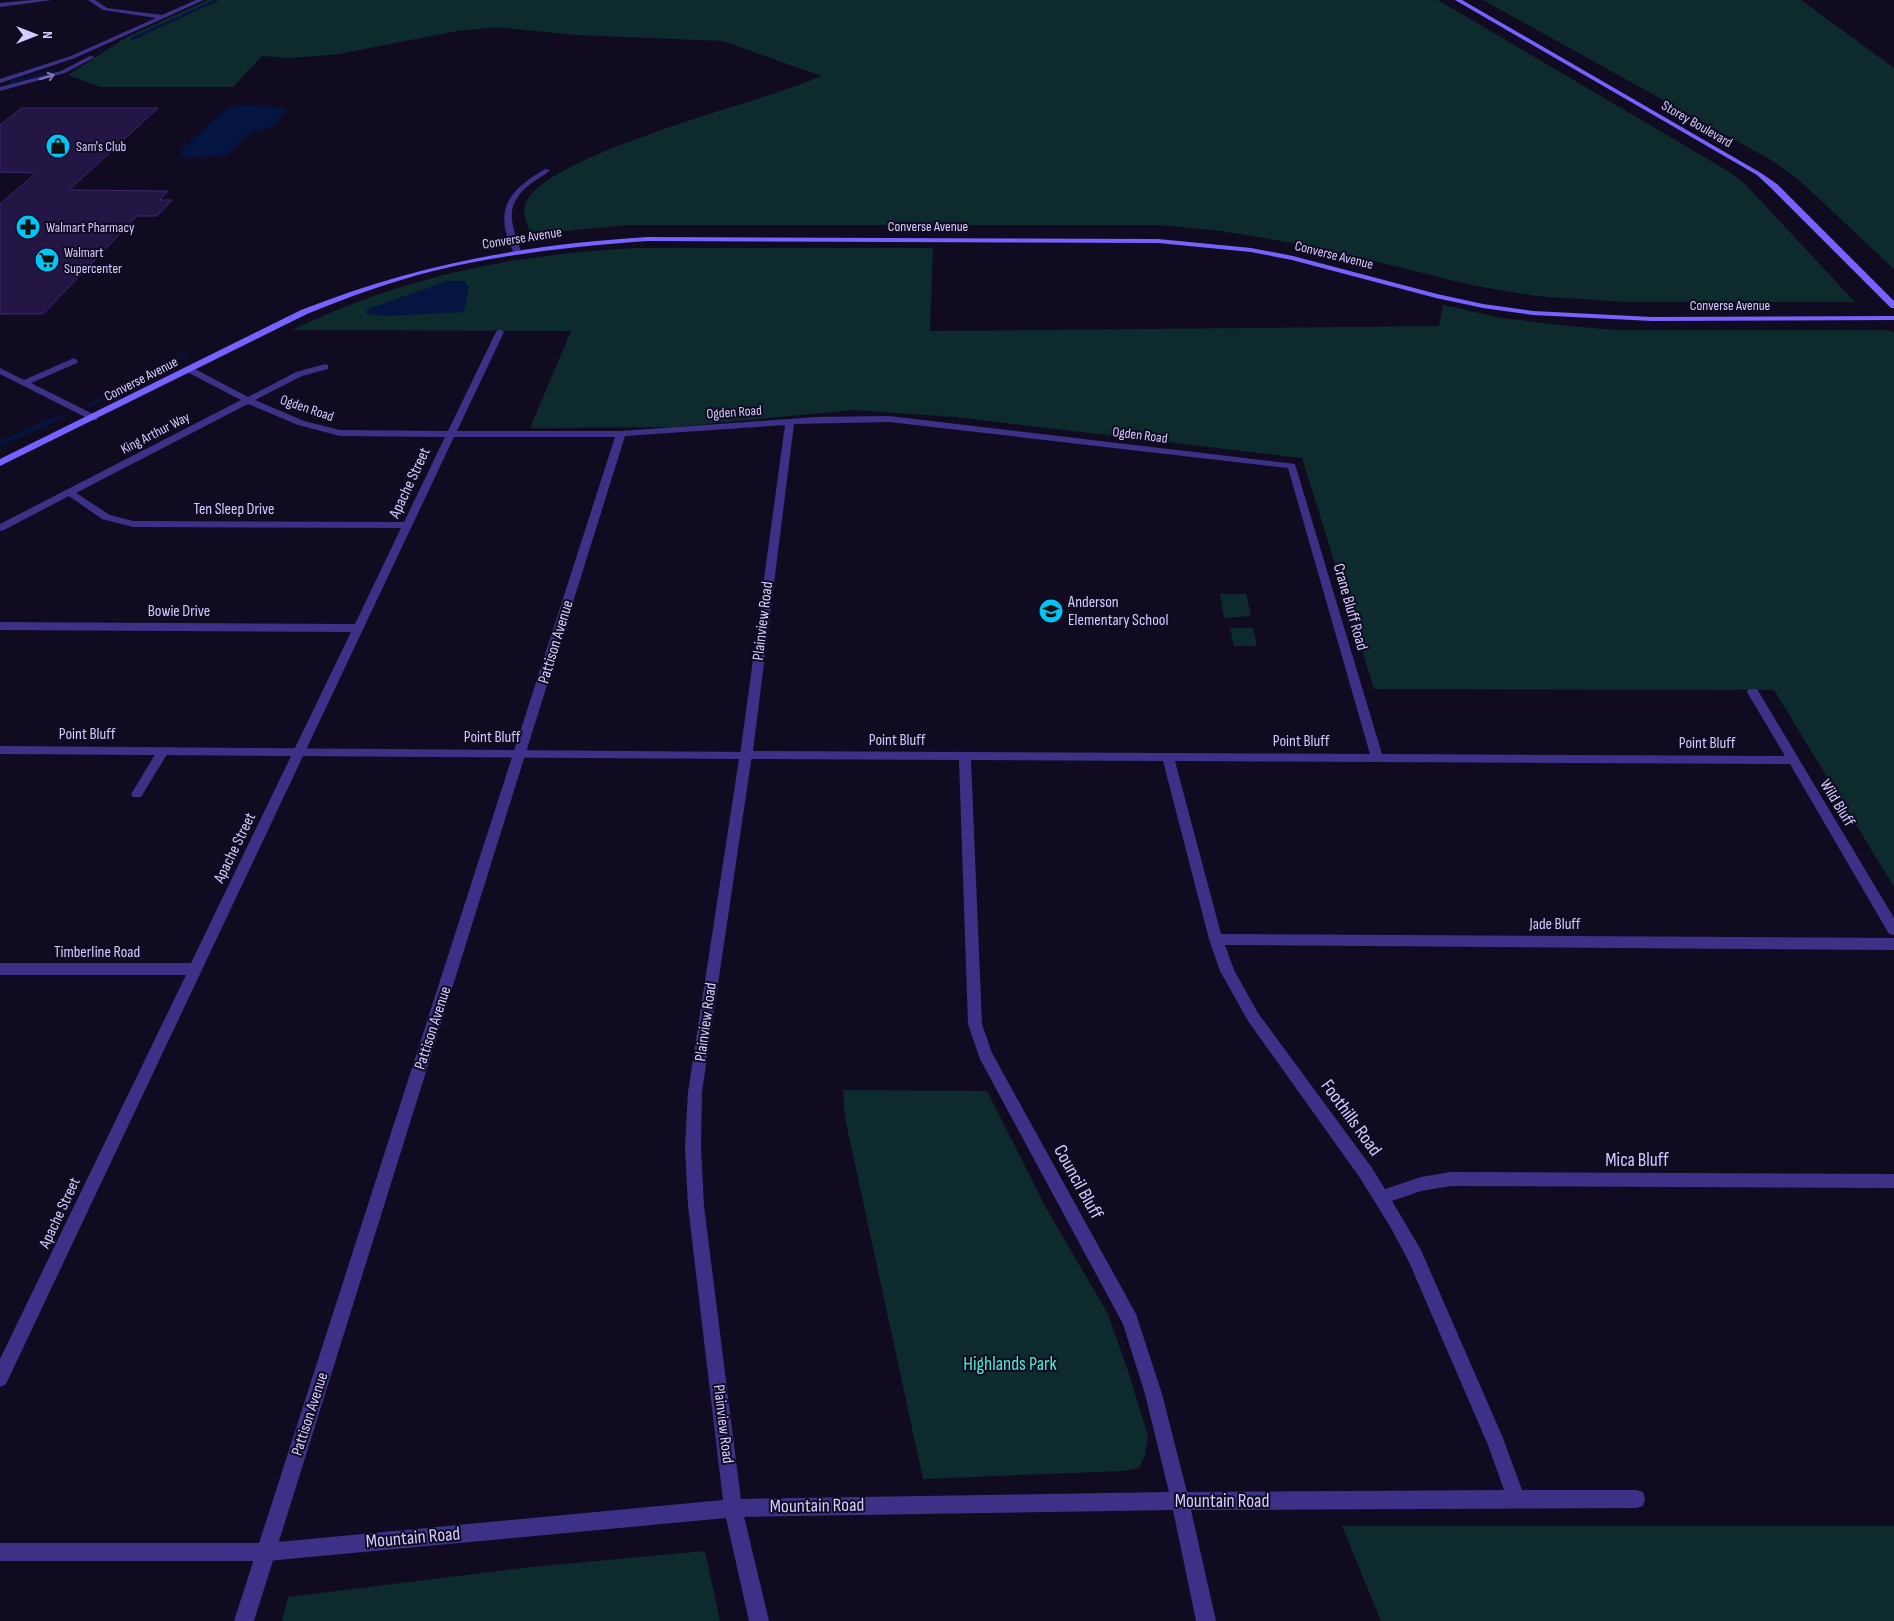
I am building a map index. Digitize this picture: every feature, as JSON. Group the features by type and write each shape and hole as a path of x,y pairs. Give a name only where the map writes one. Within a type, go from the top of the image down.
{"main road":[{"name":"Storey Boulevard","path":"1458,0 1759,174 1774,186 1894,306"},
{"name":"Converse Avenue","path":"0,463 94,418 304,312 356,291 427,268 517,251 567,244 648,239 1158,241 1252,250 1293,258 1436,296 1483,306 1532,313 1620,318 1894,318"}],"street":[{"path":"0,5 49,0"},
{"path":"91,0 100,7 109,10 162,17"},
{"path":"0,80 49,66 118,38 201,0"},
{"path":"0,89 63,72 92,57 118,38"},
{"path":"517,251 507,216 511,202 515,194 528,182 547,170"},
{"name":"Apache Street","path":"0,1378 500,332"},
{"path":"24,383 74,361"},
{"name":"King Arthur Way","path":"0,528 299,374 325,367"},
{"name":"Ogden Road","path":"190,370 250,400 322,430 360,434 620,434 857,418 920,422 1292,466"},
{"path":"0,371 94,418"},
{"name":"Plainview Road","path":"760,1621 733,1508 696,1206 693,1147 695,1092 746,755 790,422"},
{"name":"Pattison Avenue","path":"244,1621 521,753 620,434"},
{"name":"Crane Bluff Road","path":"1292,466 1378,758"},
{"name":"Ten Sleep Drive","path":"70,492 106,518 133,524 408,525"},
{"name":"Bowie Drive","path":"0,626 358,628"},
{"name":"Wild Bluff","path":"1753,692 1894,930"},
{"name":"Point Bluff","path":"0,750 1793,760"},
{"path":"137,794 162,751"},
{"name":"Council Bluff","path":"964,756 975,1024 985,1055 1130,1320 1144,1360 1180,1501 1206,1621"},
{"name":"Foothills Road","path":"1168,757 1216,939 1227,971 1253,1017 1383,1197 1415,1256 1497,1444 1516,1500"},
{"name":"Jade Bluff","path":"1216,939 1894,944"},
{"name":"Timberline Road","path":"0,970 194,970"},
{"name":"Mica Bluff","path":"1383,1197 1421,1184 1451,1180 1894,1181"},
{"name":"Mountain Road","path":"0,1552 267,1552 733,1508 1180,1501 1636,1499"}],"green space":[{"path":"208,0 1438,0 1728,171 1746,185 1855,302 1627,302 1535,296 1471,285 1321,248 1222,231 1160,225 629,225 531,234 525,216 525,205 540,186 571,167 612,148 794,87 821,76 723,41 575,35 497,27 457,31 339,54 292,58 262,56 233,87 100,87 68,75 127,37"},
{"path":"1483,0 1801,0 1894,68 1894,269 1799,180 1771,160"},
{"path":"634,248 933,248 930,331 1439,326 1443,305 1502,318 1616,330 1887,330 1894,332 1894,887 1774,690 1374,689 1302,458 955,417 854,410 675,427 530,428 571,331 292,330 376,295 459,271 544,256"},
{"path":"1220,594 1246,594 1251,614 1249,616 1224,618"},
{"path":"1230,628 1253,628 1257,646 1234,646"},
{"name":"Highlands Park","path":"843,1090 987,1091 1045,1206 1108,1314 1148,1436 1145,1456 1139,1468 1123,1471 923,1479 845,1118"},
{"path":"1342,1526 1894,1526 1894,1621 1381,1621"},
{"path":"705,1551 720,1621 282,1621 288,1597 531,1567"}],"water":[{"path":"248,105 287,109 276,124 266,130 252,131 227,155 191,158 180,155 182,149 228,107"},
{"path":"447,281 464,281 469,287 463,312 385,316 365,313 368,309"}],"building":[{"path":"22,108 158,108 69,190 168,191 160,200 172,200 157,216 137,216 43,314 0,314 0,204 36,173 0,172 0,125"}],"waterway":[{"path":"132,39 217,0"},
{"path":"11,82 52,71"},
{"path":"89,406 187,354"},
{"path":"52,420 64,415"},
{"path":"0,444 55,419"}],"place":[{"name":"Sam's Club","path":"58,146"},
{"name":"Walmart Pharmacy","path":"28,227"},
{"name":"Walmart Supercenter","path":"47,260"},
{"name":"Anderson Elementary School","path":"1051,611"}]}
